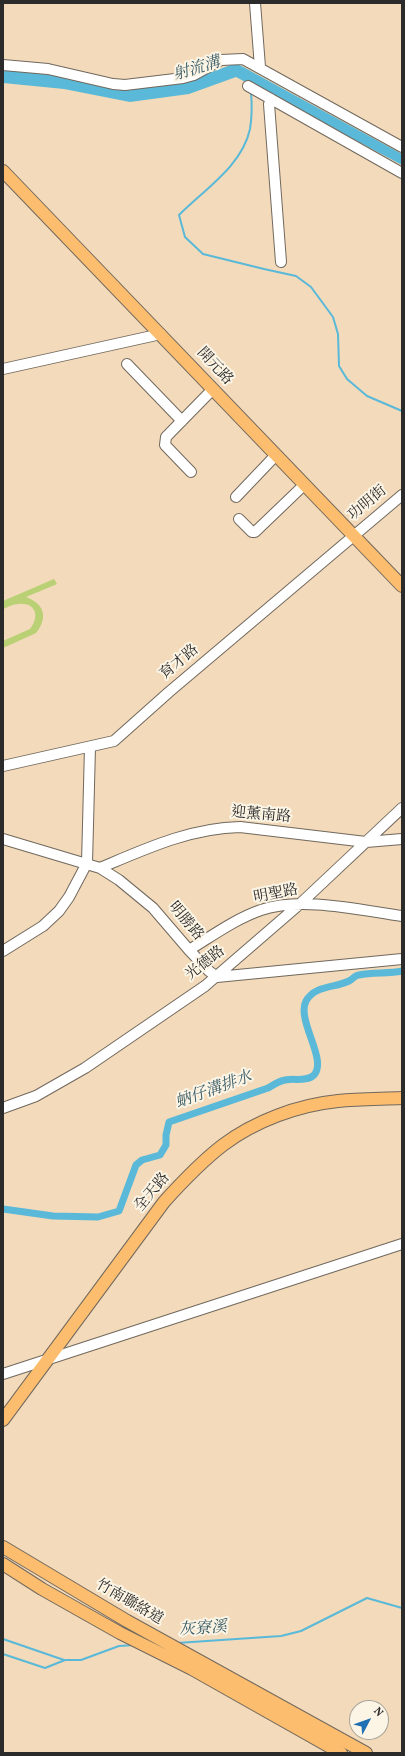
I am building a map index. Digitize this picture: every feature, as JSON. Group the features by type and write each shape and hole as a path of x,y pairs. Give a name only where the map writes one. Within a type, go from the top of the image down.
{"main road":[{"name":"開元路","path":"3,171 402,586"},
{"name":"全天路","path":"3,1420 164,1202 188,1176 223,1145 250,1128 281,1114 337,1101 402,1098"},
{"name":"竹南聯絡道","path":"3,1547 342,1753"},
{"name":"竹南聯絡道","path":"3,1564 42,1589 120,1633 195,1665 366,1753"}],"street":[{"path":"255,3 260,68"},
{"path":"3,65 48,69 113,84 125,85 183,78 194,75 221,60 234,58 244,59 402,147"},
{"path":"248,87 402,173"},
{"path":"267,97 270,104 281,262"},
{"path":"3,369 161,334"},
{"path":"127,364 182,421"},
{"path":"191,472 165,445 166,437 213,389"},
{"path":"236,497 276,455"},
{"path":"239,519 252,532 255,532 304,485"},
{"name":"功明街","path":"353,536 402,495"},
{"name":"育才路","path":"3,766 114,741 169,692 353,536"},
{"path":"3,952 43,926 59,910 69,897 87,863 90,747"},
{"name":"光德路","path":"3,1108 36,1096 85,1068 218,976 301,903 402,808"},
{"name":"迎薰南路","path":"100,868 156,844 190,834 224,827 240,826 366,842 402,839"},
{"name":"明勝路","path":"3,840 87,863 100,868 119,880 153,908 188,950 209,971 218,976"},
{"name":"明聖路","path":"188,950 234,923 261,910 301,903 402,916"},
{"path":"218,976 402,959"},
{"path":"3,1374 402,1244"}],"green space":[{"path":"54,579 57,584 26,597 37,603 43,612 42,622 36,633 3,648 3,641 30,629 35,620 35,615 34,611 29,605 24,604 14,604 3,609 3,601"}],"water":[{"path":"236,63 402,154 402,165 236,77 189,94 130,102 64,89 3,83 3,68 24,69 117,87 190,80"}],"waterway":[{"path":"251,92 251,124 246,142 231,166 179,215 185,237 203,254 296,276 311,287 333,317 338,334 339,366 347,379 367,396 402,411"},
{"name":"蚋仔溝排水","path":"3,1209 53,1216 98,1217 119,1211 136,1165 142,1160 160,1155 166,1145 166,1135 169,1122 268,1088 276,1083 289,1079 304,1079 314,1075 317,1068 317,1060 305,1018 304,1009 306,1001 310,996 320,989 344,983 358,975 402,971"},
{"name":"灰寮溪","path":"177,1643 281,1636 301,1631 367,1598 402,1608"},
{"path":"3,1639 64,1660"},
{"name":"灰寮溪","path":"3,1654 45,1668 65,1660 81,1660 119,1646 134,1645"}],"water label":[{"name":"射流溝","path":"197,70"}]}
